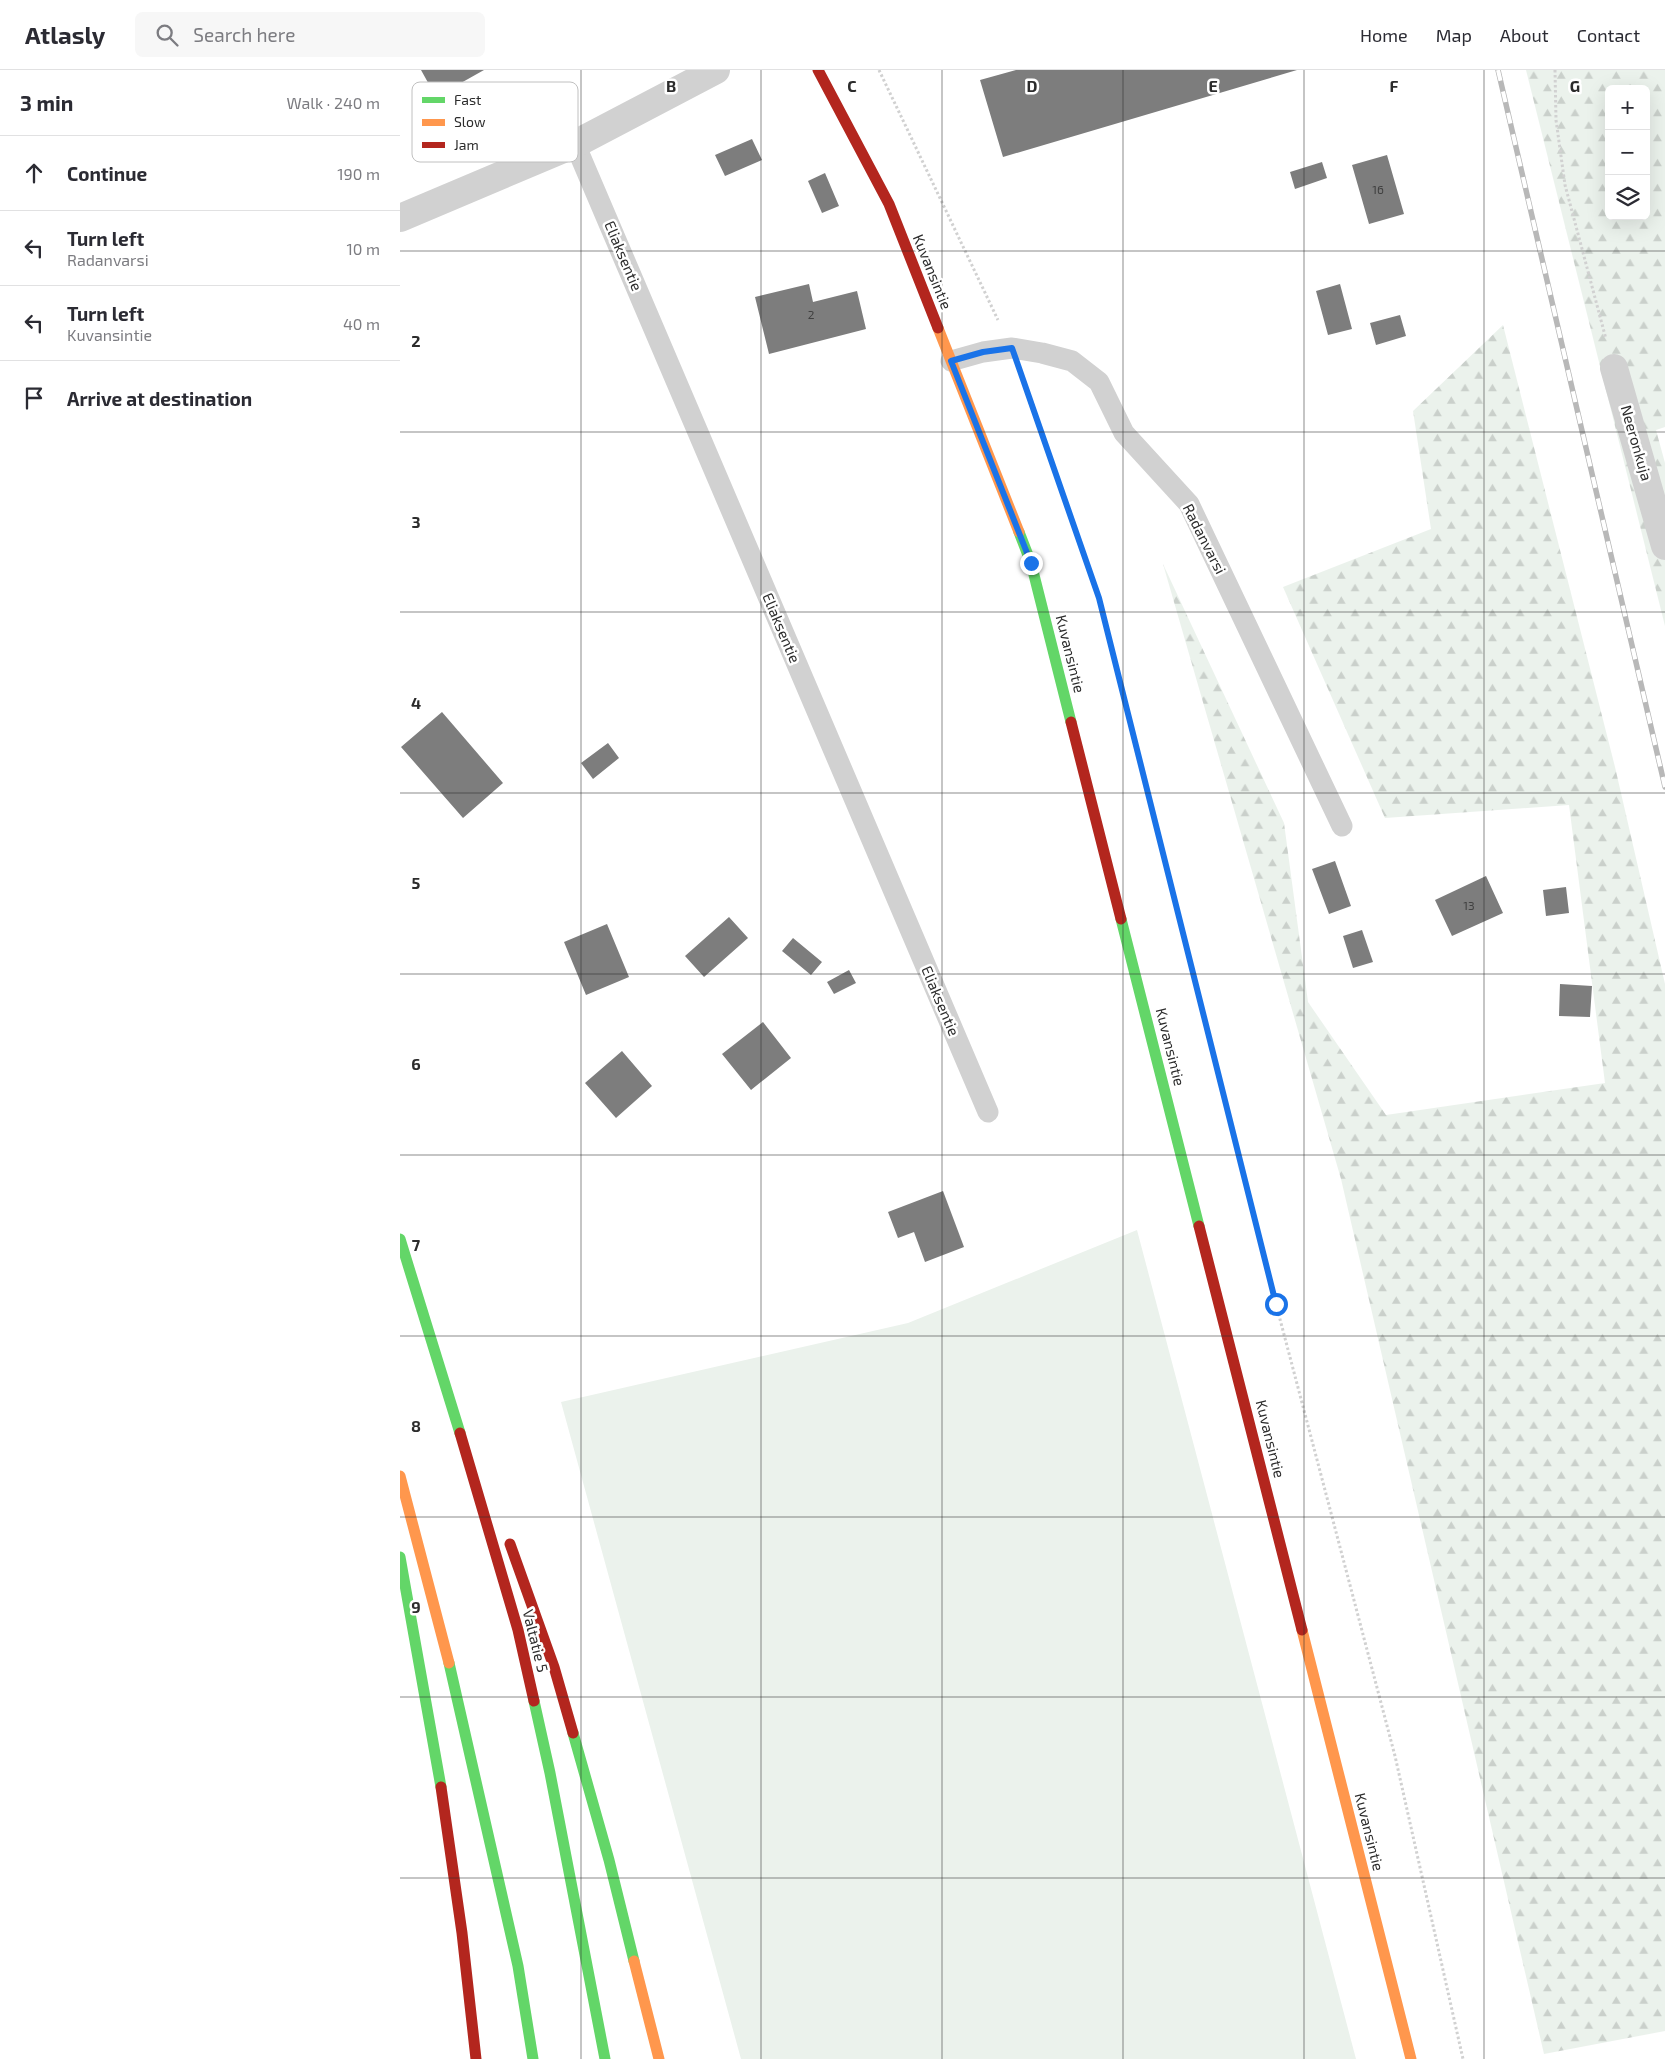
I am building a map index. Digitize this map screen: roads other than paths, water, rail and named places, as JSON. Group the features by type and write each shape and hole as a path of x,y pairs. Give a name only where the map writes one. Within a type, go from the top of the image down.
{"main road":[{"name":"Kuvansintie","path":"818,70 889,204 1031,563 1411,2059"},
{"name":"Valtatie 5","path":"400,1239 433,1341 518,1630 554,1791 605,2059"},
{"path":"433,1341 482,1467"},
{"path":"400,1476 460,1705 518,1966 533,2059"},
{"path":"505,1530 554,1667 609,1860 659,2059"},
{"path":"400,1557 444,1796 468,1970 476,2059"}],"street":[{"path":"578,142 716,70"},
{"path":"400,218 532,162"},
{"name":"Neeronkuja","path":"1614,368 1665,546"}],"lane":[{"name":"Eliaksentie","path":"578,151 988,1112"},
{"name":"Radanvarsi","path":"951,361 983,352 1012,348 1072,361 1099,382 1124,432 1189,504 1342,826"}],"railway":[{"path":"1498,70 1665,787"}]}
